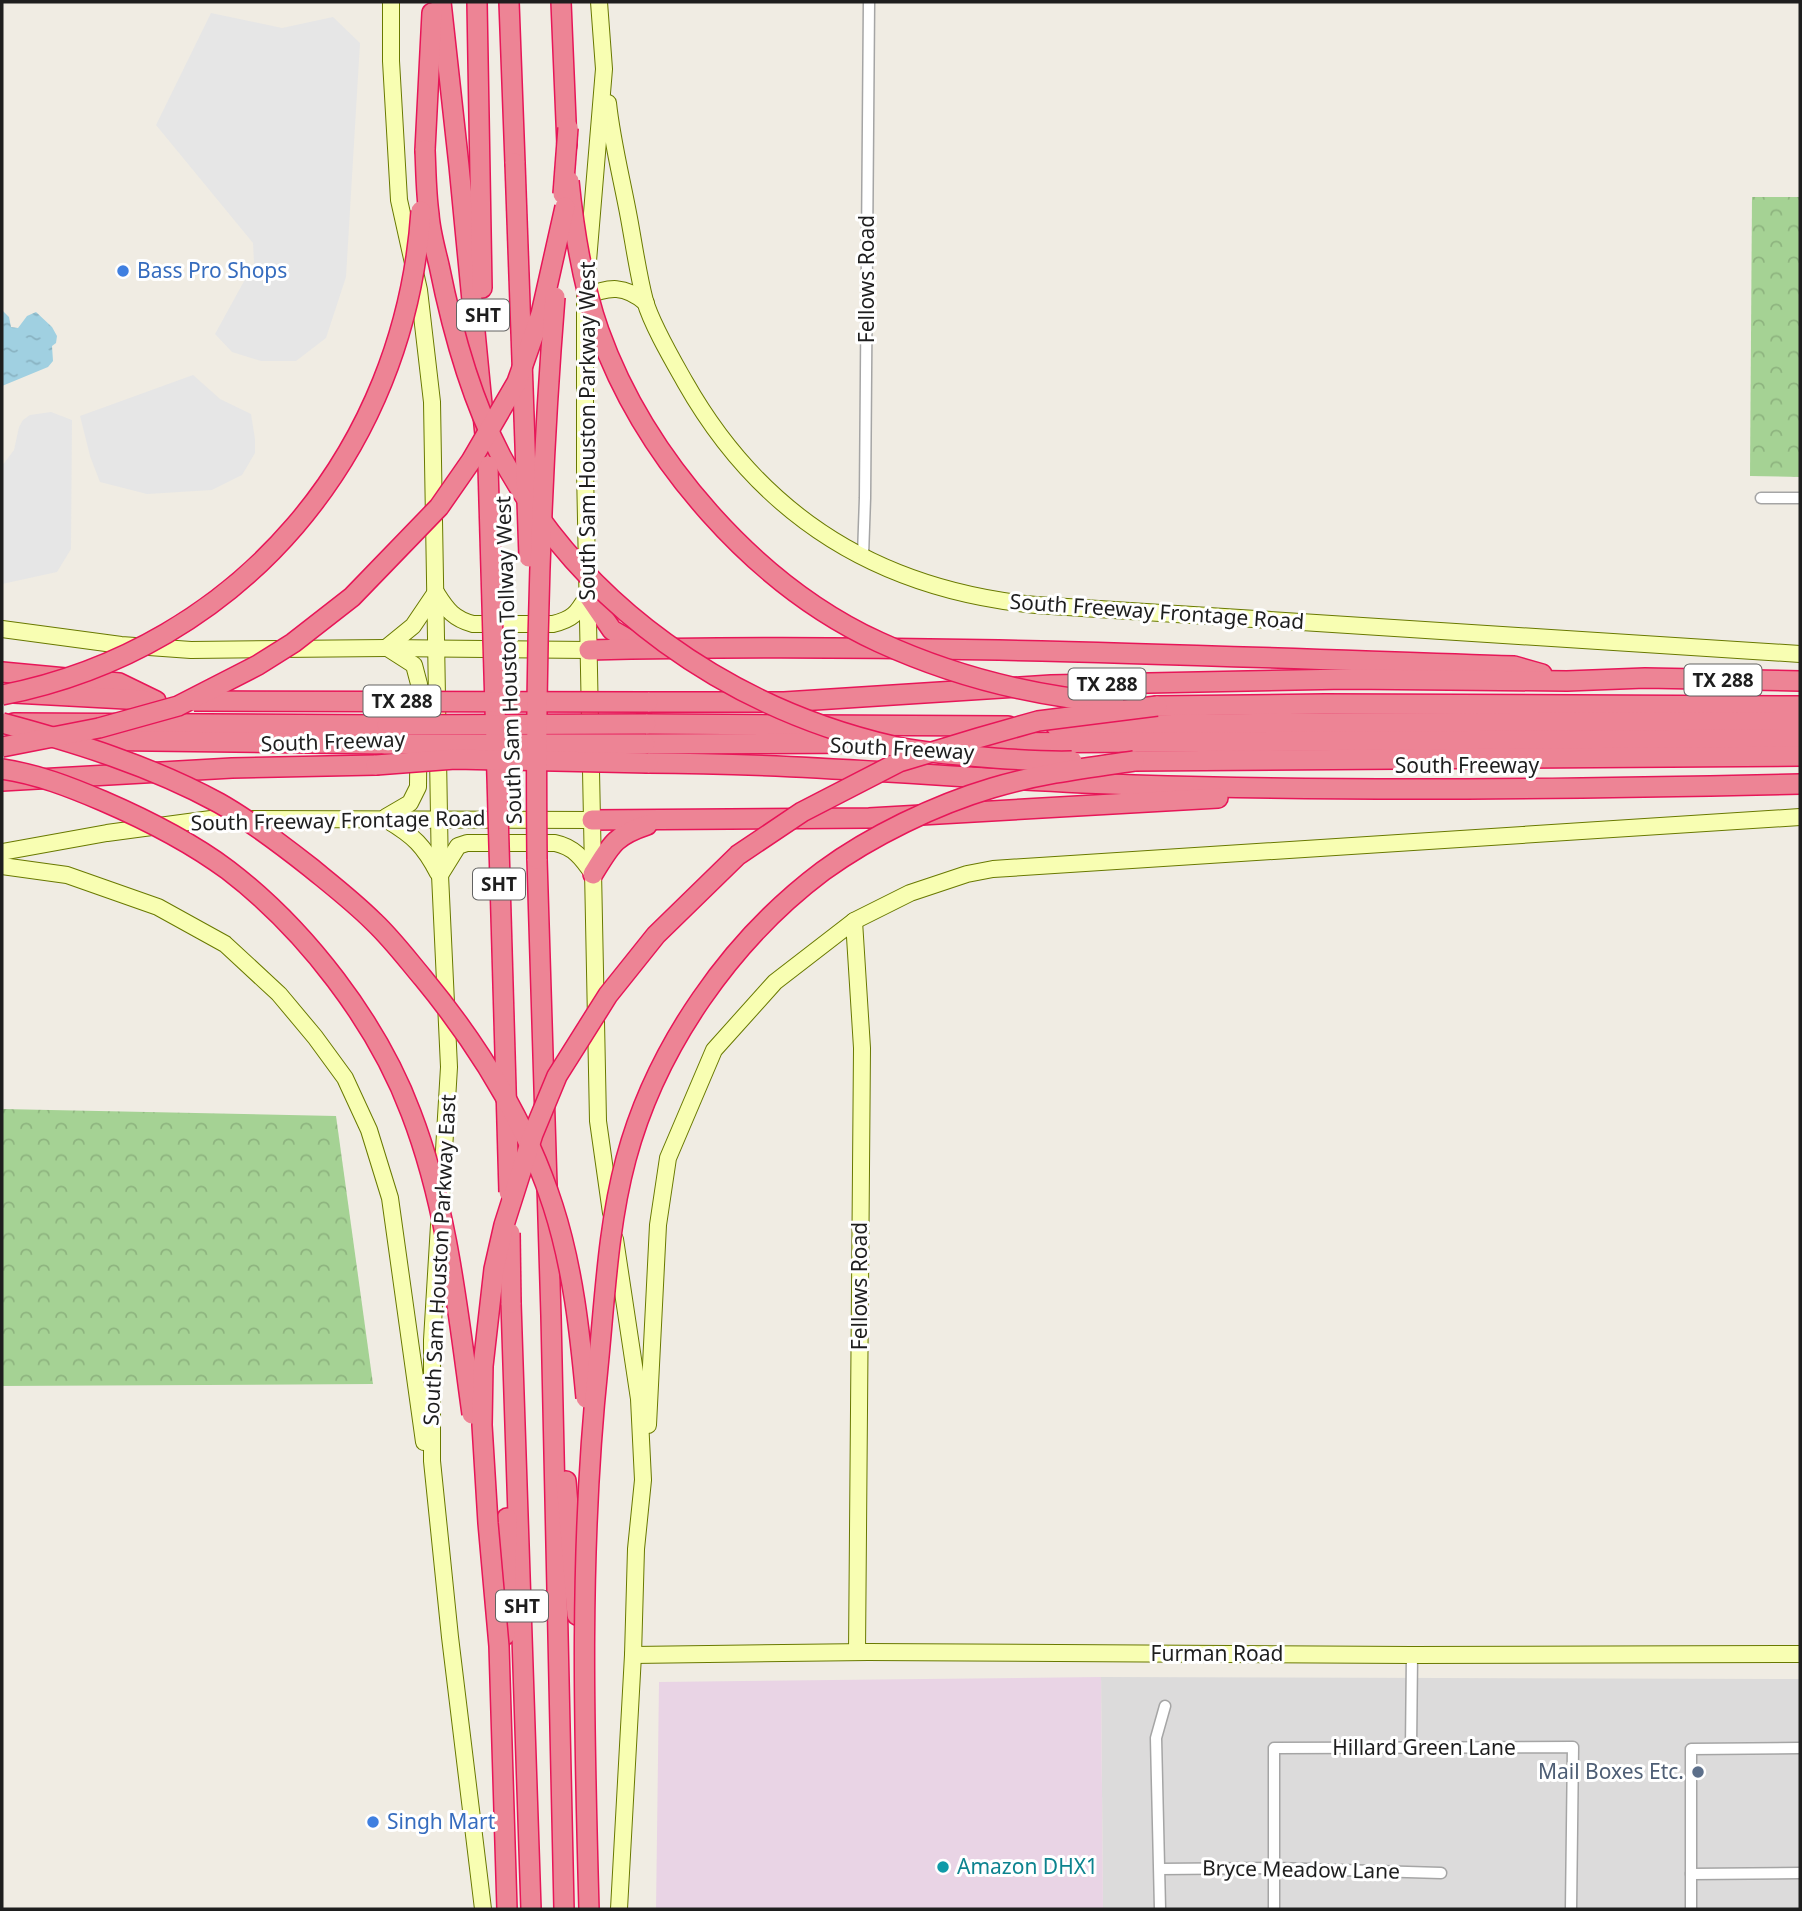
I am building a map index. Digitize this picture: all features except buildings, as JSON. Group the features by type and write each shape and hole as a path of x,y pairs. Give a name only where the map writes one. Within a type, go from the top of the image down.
{"highway":[{"path":"2,694 76,677 169,633 206,608 241,581 283,540 314,503 346,456 369,413 388,368 411,288 419,233 433,2"},
{"path":"440,2 469,166"},
{"path":"469,166 477,2"},
{"name":"South Sam Houston Tollway West","path":"509,2 551,1318"},
{"path":"561,2 573,224 599,331 644,424 669,463 723,528 785,583 846,624 879,642 961,674 1037,693 1157,706"},
{"path":"537,859 538,596 550,360 568,128 570,2"},
{"path":"425,150 429,216 457,342 480,408 501,455 548,531 613,601 656,638 691,662 785,711 830,729 894,747 1038,762 1796,756"},
{"name":"South Sam Houston Tollway West","path":"469,166 488,466 511,1303"},
{"path":"2,747 99,728 178,706 258,665 293,643 352,597 439,507 471,461 517,382 541,314 564,219 569,181"},
{"path":"588,595 611,630 644,648"},
{"path":"589,650 964,648 1129,652 1514,666 1567,681"},
{"path":"2,672 119,684 156,701"},
{"name":"South Freeway","path":"2,694 156,701 785,702 1051,685 1332,679 1567,681 1645,678 1800,681"},
{"path":"505,1909 499,1646 482,1425 482,1366 494,1269 504,1225 533,1134 557,1076 608,995 656,935 738,855 802,812 899,762 1038,721 1157,706 1800,706"},
{"path":"2,740 386,735 646,724 985,727 1800,722"},
{"path":"2,723 123,759 220,803 293,854 376,924 453,1015 511,1104 552,1203 564,1242 579,1327 590,1441"},
{"path":"2,723 386,735 646,753 1800,739"},
{"name":"South Freeway","path":"2,781 232,768 376,765 456,759 646,753 709,763 1135,785 1397,789 1800,784"},
{"path":"591,1909 586,1587 590,1441 607,1265 615,1211 626,1158 642,1112 669,1052 701,1001 737,953 781,907 824,870 891,830 990,788 1028,778 1134,761"},
{"path":"2,769 19,771 66,785 150,821 192,846 229,871 287,923 348,996 396,1077 428,1160 450,1257 488,1523"},
{"path":"592,820 869,818 1397,789"},
{"path":"593,874 614,841 626,832 665,819"},
{"path":"505,1909 511,1303"},
{"name":"SHT","path":"511,1303 531,1909"},
{"path":"551,1318 574,1559 591,1909"},
{"name":"SHT","path":"551,1318 564,1909"}],"main road":[{"path":"391,2 391,61 399,200 419,290 432,402 438,649"},
{"name":"South Sam Houston Parkway West","path":"592,820 585,470 585,297 604,69 599,2"},
{"name":"South Freeway Frontage Road","path":"604,69 609,113 646,303 676,366 706,418 762,484 821,532 878,565 919,582 1000,601 1800,654"},
{"path":"585,297 610,288 622,288 646,303"},
{"path":"436,592 450,613 473,625 553,624 565,621 576,615 588,595"},
{"path":"386,648 413,626 436,592"},
{"path":"2,629 121,645 191,650 589,650"},
{"path":"386,648 414,665 419,684 418,787 410,803 384,818 416,839 426,850 440,875 458,846 467,843 555,843 568,846 583,859 593,874"},
{"name":"South Sam Houston Parkway East","path":"438,649 440,875 449,1067 432,1340 432,1461 483,1909"},
{"path":"620,1909 636,1549 652,1374 658,1226 668,1158 714,1050 775,982 854,921 910,894 958,877 993,869 1800,817"},
{"name":"South Freeway Frontage Road","path":"2,852 107,833 211,819 592,820"},
{"path":"592,820 598,1121 639,1399 643,1480"},
{"path":"2,866 67,875 158,907 225,944 279,994 345,1078 369,1130 390,1198 422,1434 432,1461"},
{"name":"Fellows Road","path":"854,921 862,1048 856,1652"},
{"name":"Furman Road","path":"633,1655 856,1652 1800,1654"}],"street":[{"name":"Fellows Road","path":"863,556 866,498 869,2"},
{"path":"1762,498 1800,498"},
{"path":"1411,1748 1412,1655"},
{"path":"1160,1909 1156,1738 1165,1706"},
{"name":"Hillard Green Lane","path":"1274,1868 1274,1748 1573,1747 1571,1909"},
{"path":"1691,1909 1691,1749 1800,1748"},
{"path":"1274,1868 1274,1909"},
{"name":"Bryce Meadow Lane","path":"1160,1869 1274,1868 1441,1873"},
{"path":"1691,1874 1800,1873"}],"shaded area":[{"path":"211,13 282,28 333,17 360,43 346,277 326,338 296,361 261,361 232,352 215,334 254,263 253,243 156,125"},
{"path":"193,375 220,399 251,414 255,453 242,475 212,490 147,494 100,482 80,416"},
{"path":"51,412 72,420 71,549 57,572 2,584 2,466 14,450 23,420 30,415"},
{"path":"1101,1677 1800,1679 1800,1909 1103,1909"},
{"path":"1101,1677 1103,1909 656,1909 659,1682"}],"green space":[{"path":"1752,197 1800,197 1800,477 1750,476"},
{"path":"2,1109 336,1116 373,1384 2,1386"}],"water":[{"path":"2,310 9,317 11,327 18,328 27,316 36,312 52,327 57,336 56,343 52,346 53,361 48,367 2,386"}],"place":[{"name":"Bass Pro Shops","path":"123,271"},
{"name":"Mail Boxes Etc.","path":"1698,1772"},
{"name":"Singh Mart","path":"373,1822"},
{"name":"Amazon DHX1","path":"943,1867"}]}
